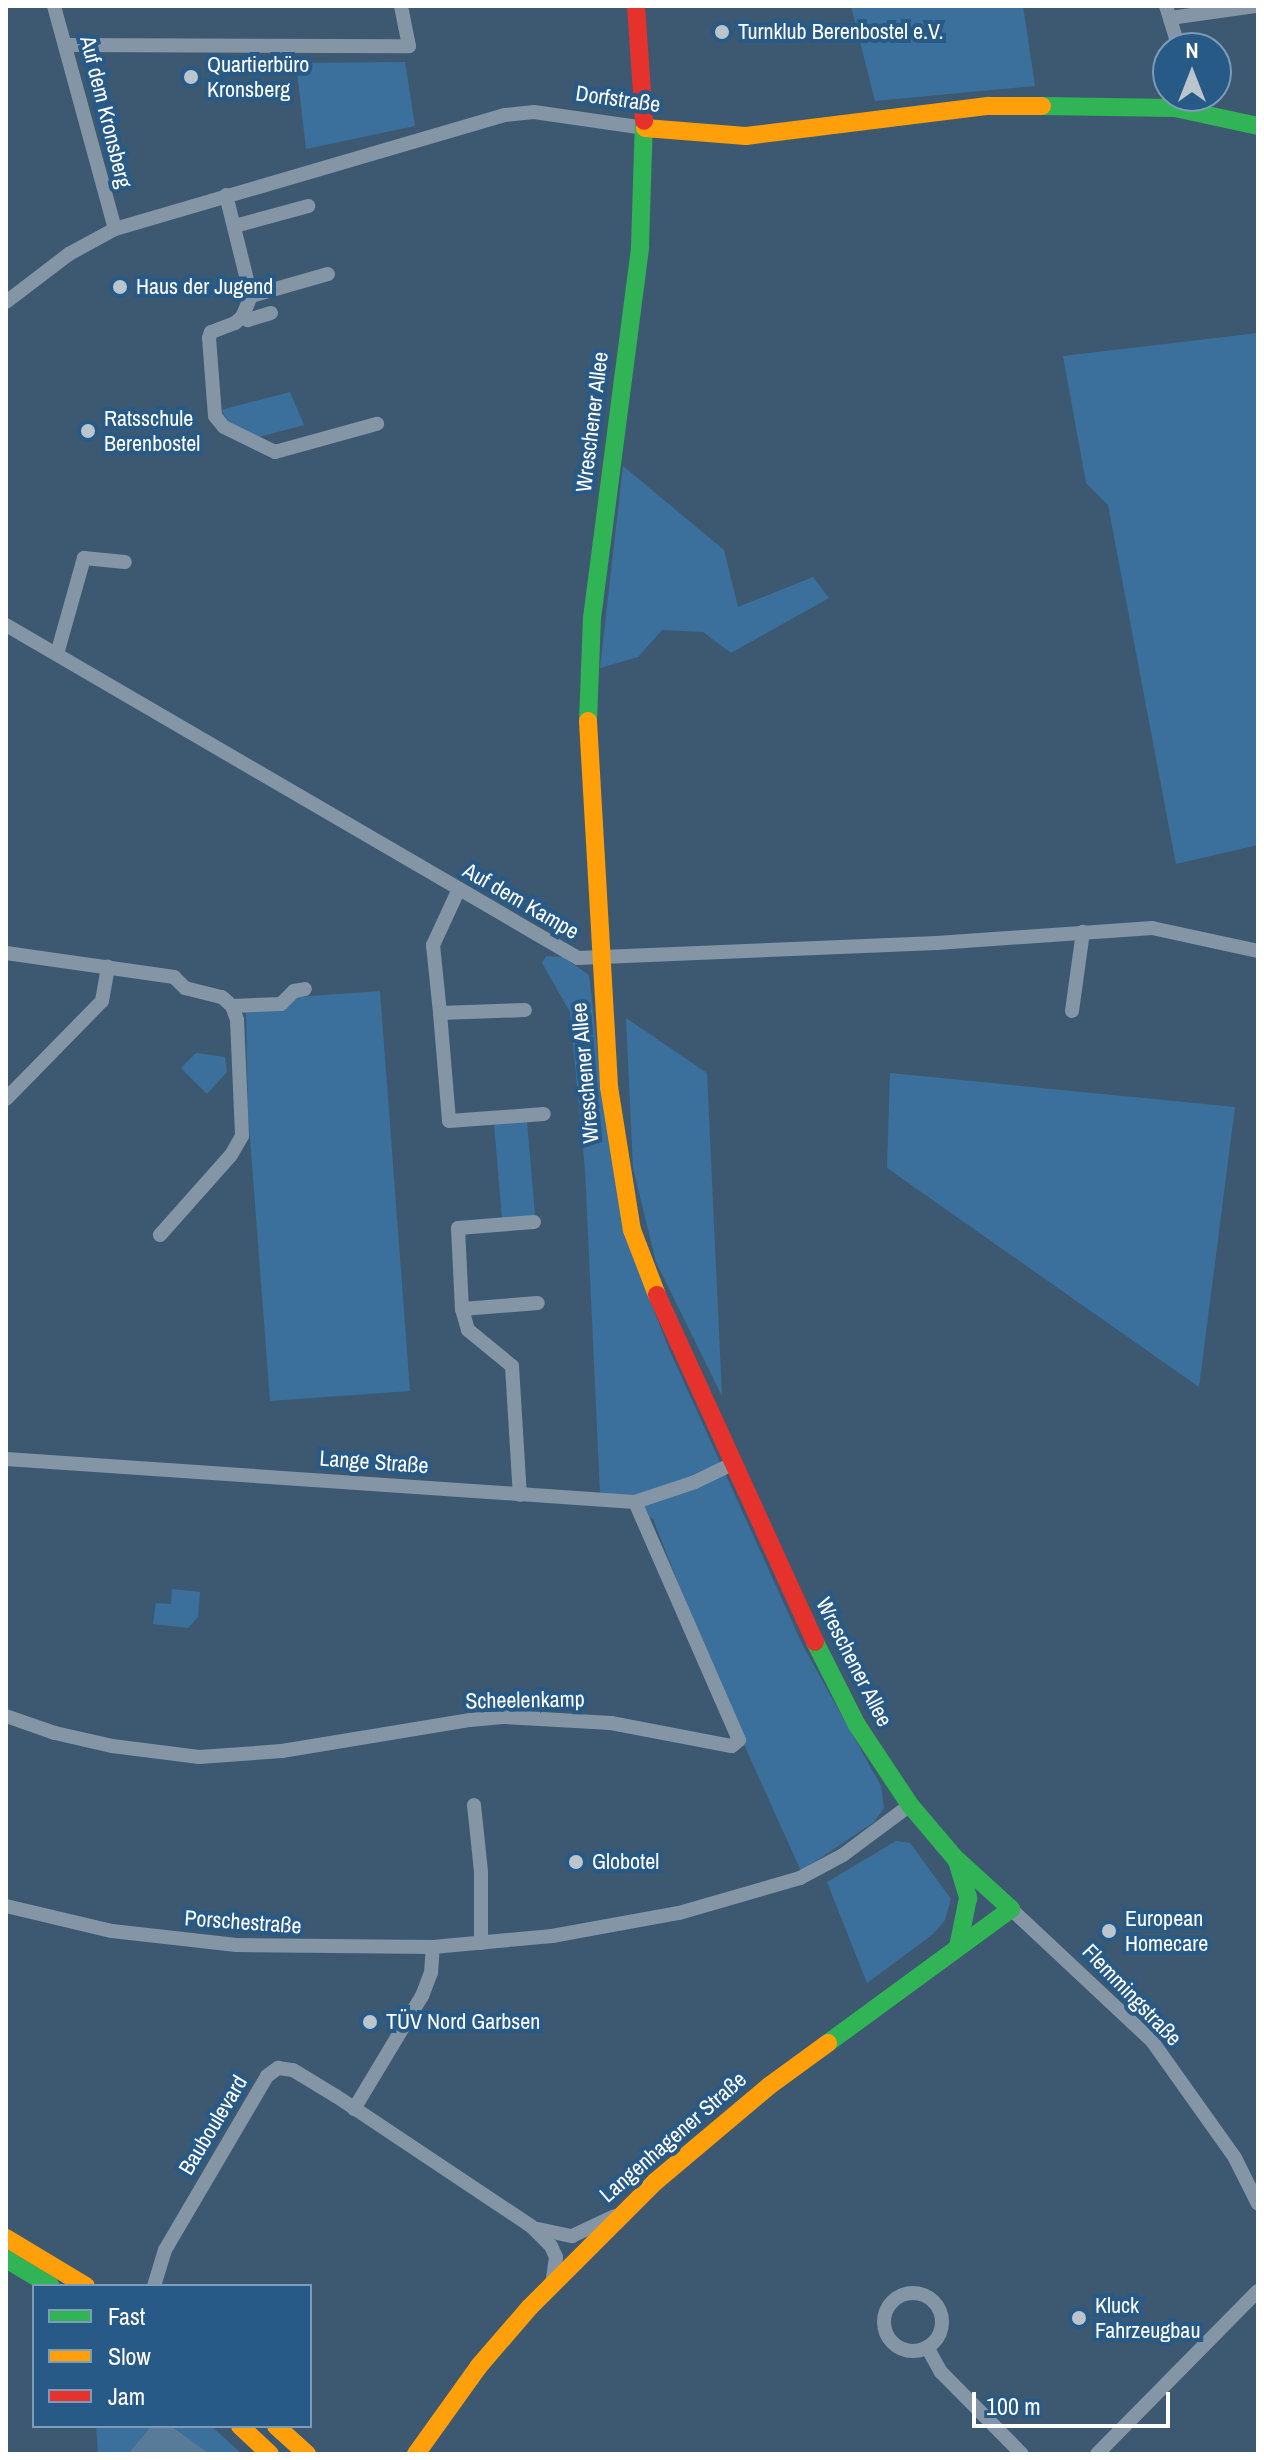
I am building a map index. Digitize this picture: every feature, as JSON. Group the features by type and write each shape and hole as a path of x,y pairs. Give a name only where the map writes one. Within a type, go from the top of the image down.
{"street":[{"name":"Auf dem Kronsberg","path":"54,6 115,229"},
{"path":"67,45 409,46 401,6"},
{"name":"Wreschener Allee","path":"636,6 645,128 640,246 591,633 587,735 615,1145 632,1230 656,1294 732,1464 850,1711 910,1805 955,1858 1011,1909"},
{"path":"1174,32 1168,12 1255,6"},
{"name":"Dorfstraße","path":"6,302 69,254 115,229 505,115 534,112 645,128 746,136 1016,105 1152,105"},
{"name":"Dorfstraße","path":"1217,112 1258,126"},
{"path":"226,195 251,296 242,317 211,332 209,338 213,404 224,427 275,452 377,424"},
{"path":"235,226 308,206"},
{"path":"251,296 328,274"},
{"path":"242,317 248,320 271,313"},
{"path":"57,654 84,558 125,562"},
{"name":"Auf dem Kampe","path":"6,625 458,891 578,958 600,960 1168,929 1258,951"},
{"path":"458,891 433,945 449,1121 544,1114"},
{"path":"1072,1011 1083,932"},
{"path":"6,953 174,977 185,988 222,997 232,1006 237,1020 242,1136 231,1155 160,1235"},
{"path":"6,1099 102,1001 108,967"},
{"path":"232,1006 281,1004 294,991 305,989"},
{"path":"440,1013 525,1010"},
{"path":"520,1495 512,1366 468,1330 462,1309 458,1228 534,1222"},
{"path":"462,1309 538,1303"},
{"name":"Lange Straße","path":"6,1459 635,1502 695,1482 732,1464"},
{"name":"Scheelenkamp","path":"6,1716 55,1733 112,1746 199,1757 282,1751 470,1720 506,1717 611,1723 732,1746 739,1740 635,1502"},
{"path":"474,1805 481,1872 481,1943"},
{"name":"Porschestraße","path":"6,1906 112,1931 191,1941 295,1948 433,1947 481,1943 607,1928 758,1893 800,1878 843,1855 910,1805"},
{"path":"955,1858 968,1898 958,1947"},
{"name":"Langenhagener Straße","path":"416,2452 479,2366 622,2212 696,2145 769,2086 1011,1909"},
{"name":"Flemmingstraße","path":"1011,1909 1152,2041 1235,2158 1258,2204"},
{"path":"354,2109 422,1996 431,1973 433,1947"},
{"name":"Bauboulevard","path":"155,2284 165,2250 267,2076 278,2068 293,2070 531,2226 551,2246 556,2257 552,2284"},
{"name":"Bauboulevard","path":"531,2226 572,2236 622,2212"},
{"path":"6,2238 83,2284"},
{"path":"6,2259 48,2284"},
{"path":"1097,2454 1258,2291"},
{"path":"918,2293 935,2302 942,2323 940,2333 927,2347 907,2350 892,2342 885,2330 885,2316 896,2298 918,2293"},
{"path":"927,2347 941,2372 1022,2454"},
{"path":"242,2428 270,2454"},
{"path":"278,2428 307,2454"}],"shaded area":[{"path":"851,6 1023,6 1035,86 875,101"},
{"path":"405,62 415,126 306,149 296,63"},
{"path":"1258,333 1258,845 1176,864 1108,505 1086,483 1063,356"},
{"path":"290,392 304,425 259,437 230,423 221,410"},
{"path":"623,466 724,550 738,607 813,577 829,598 731,653 703,632 662,630 638,657 600,668"},
{"path":"546,956 563,957 589,975 602,1091 627,1239 668,1347 803,1646 881,1786 884,1808 874,1822 801,1871 728,1709 653,1519 600,1493 585,1169 570,1012 542,963"},
{"path":"380,991 410,1391 270,1401 248,1112 246,1010 297,997"},
{"path":"626,1018 707,1073 722,1396 656,1262 633,1168"},
{"path":"196,1053 225,1057 227,1072 207,1094 181,1068"},
{"path":"890,1073 1235,1107 1199,1387 887,1168"},
{"path":"527,1121 535,1216 502,1219 494,1124"},
{"path":"172,1589 200,1592 198,1617 188,1628 153,1624 156,1603 171,1604"},
{"path":"896,1841 910,1843 951,1899 945,1920 933,1934 867,1983 827,1882"},
{"path":"96,2428 149,2428 128,2454 98,2454"},
{"path":"149,2428 174,2428 210,2454 128,2454"},
{"path":"174,2428 213,2428 242,2454 210,2454"}],"traffic: fast":[{"path":"1042,106 1175,108 1258,126"},
{"path":"588,721 592,618 640,246 644,121"},
{"path":"815,1642 857,1725 910,1805 955,1858 1011,1909 828,2043"},
{"path":"957,1861 968,1898 958,1947"},
{"path":"6,2259 48,2284"}],"traffic: slow":[{"path":"645,128 746,136 988,106 1042,106"},
{"path":"588,721 609,1087 632,1230 657,1295"},
{"path":"416,2454 479,2366 530,2307 655,2182 769,2086 828,2043"},
{"path":"6,2238 83,2284"},
{"path":"242,2428 270,2454"},
{"path":"278,2428 307,2454"}],"traffic: jam":[{"path":"636,6 644,121"},
{"path":"657,1295 815,1642"}],"place":[{"name":"Turnklub Berenbostel e.V.","path":"722,32"},
{"name":"Quartierbüro Kronsberg","path":"191,77"},
{"name":"Haus der Jugend","path":"120,287"},
{"name":"Ratsschule Berenbostel","path":"88,431"},
{"name":"Globotel","path":"576,1862"},
{"name":"European Homecare","path":"1109,1931"},
{"name":"TÜV Nord Garbsen","path":"370,2022"},
{"name":"Kluck Fahrzeugbau","path":"1079,2318"}]}
